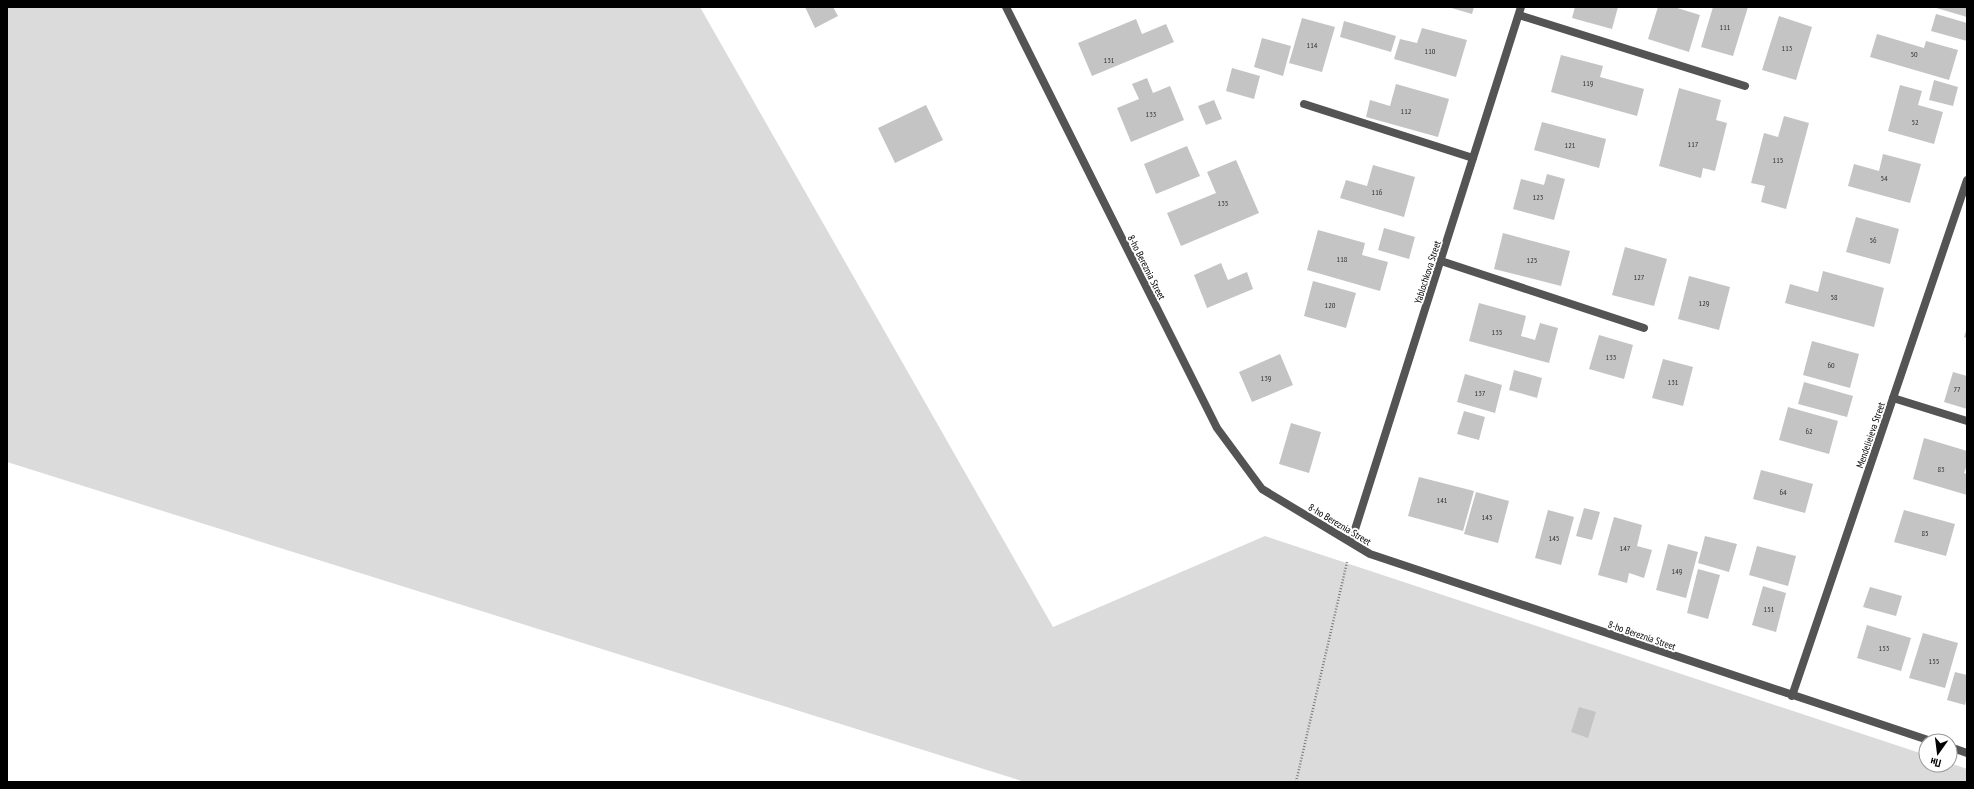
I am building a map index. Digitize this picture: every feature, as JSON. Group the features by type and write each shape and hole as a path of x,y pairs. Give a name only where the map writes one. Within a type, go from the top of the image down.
{"street":[{"name":"8-ho Bereznia Street","path":"1006,7 1217,428 1262,489 1370,554 1918,737"},
{"name":"Yablochkova Street","path":"1351,542 1520,11"},
{"path":"1520,11 1745,86"},
{"path":"1304,104 1473,158"},
{"name":"Mendelieieva Street","path":"1792,696 1893,398 1965,193 1967,180"},
{"path":"1441,261 1644,328"},
{"path":"1893,398 1967,421"}],"path":[{"path":"1296,782 1351,542"}],"shaded area":[{"path":"7,7 700,7 1053,627 1265,536 1918,752 1918,773 1958,773 1958,766 1967,769 1967,782 1025,782 7,462"}],"building":[{"path":"805,7 833,7 838,16 815,28"},
{"path":"1448,7 1474,7 1472,14"},
{"path":"1575,7 1618,7 1612,29 1572,18"},
{"path":"1658,7 1674,7 1700,15 1689,52 1648,39"},
{"path":"1713,7 1748,7 1733,56 1701,47"},
{"path":"1933,7 1967,7 1967,17"},
{"path":"1936,14 1967,23 1967,41 1931,31"},
{"path":"1779,16 1812,27 1796,80 1762,70"},
{"path":"1302,18 1335,27 1322,72 1289,63"},
{"path":"1136,19 1142,34 1166,24 1174,42 1092,76 1078,43"},
{"path":"1344,21 1396,36 1391,52 1340,37"},
{"path":"1422,28 1467,40 1456,77 1394,59 1400,39 1417,43"},
{"path":"1877,34 1924,48 1926,41 1958,50 1949,80 1870,57"},
{"path":"1262,38 1291,46 1283,76 1254,67"},
{"path":"1561,55 1603,66 1600,77 1644,89 1637,116 1551,92"},
{"path":"1232,68 1260,76 1254,99 1226,91"},
{"path":"1147,78 1153,93 1170,86 1184,120 1131,142 1117,108 1139,99 1132,84"},
{"path":"1934,80 1958,87 1953,106 1929,100"},
{"path":"1396,84 1449,99 1438,137 1366,117 1370,100 1390,106"},
{"path":"1900,85 1922,91 1918,105 1943,112 1934,144 1888,131"},
{"path":"1679,88 1721,100 1716,120 1727,123 1715,171 1703,168 1701,178 1659,166"},
{"path":"1214,100 1222,119 1206,125 1198,106"},
{"path":"926,105 943,140 895,163 878,128"},
{"path":"1784,116 1809,123 1786,209 1761,202 1765,186 1751,183 1764,133 1778,137"},
{"path":"1542,122 1606,139 1599,168 1534,150"},
{"path":"1187,146 1200,176 1156,194 1144,164"},
{"path":"1883,154 1921,164 1910,203 1848,186 1854,164 1879,171"},
{"path":"1236,160 1259,213 1181,246 1167,213 1216,193 1207,172"},
{"path":"1373,165 1415,177 1404,217 1340,198 1346,180 1367,186"},
{"path":"1547,174 1565,179 1554,220 1513,209 1521,179 1544,185"},
{"path":"1856,217 1899,229 1890,264 1846,252"},
{"path":"1384,228 1415,237 1409,259 1378,250"},
{"path":"1318,230 1365,243 1362,255 1388,262 1380,291 1307,270"},
{"path":"1503,233 1570,251 1561,286 1494,269"},
{"path":"1625,247 1667,259 1654,306 1612,295"},
{"path":"1221,263 1228,280 1247,272 1253,289 1207,308 1194,275"},
{"path":"1823,271 1884,288 1874,327 1785,303 1790,284 1818,292"},
{"path":"1689,276 1730,287 1719,330 1678,319"},
{"path":"1313,281 1356,293 1346,328 1304,316"},
{"path":"1479,303 1526,316 1521,336 1535,340 1540,323 1558,328 1549,363 1469,341"},
{"path":"1967,328 1967,338 1964,337"},
{"path":"1599,335 1633,345 1624,379 1589,369"},
{"path":"1812,341 1859,354 1850,388 1803,375"},
{"path":"1280,354 1293,385 1252,402 1239,372"},
{"path":"1663,359 1693,367 1683,406 1652,398"},
{"path":"1514,370 1542,378 1537,398 1509,390"},
{"path":"1953,372 1967,376 1967,409 1944,402"},
{"path":"1465,374 1502,385 1495,413 1457,402"},
{"path":"1804,382 1853,396 1847,417 1798,404"},
{"path":"1788,407 1838,421 1829,454 1779,440"},
{"path":"1464,411 1485,417 1479,440 1457,434"},
{"path":"1291,423 1321,432 1309,473 1279,464"},
{"path":"1924,438 1967,451 1967,465 1964,473 1967,474 1967,495 1913,479"},
{"path":"1761,470 1813,484 1805,513 1753,499"},
{"path":"1419,477 1474,491 1463,531 1408,516"},
{"path":"1476,492 1509,501 1498,543 1464,534"},
{"path":"1584,508 1600,512 1592,540 1576,536"},
{"path":"1548,510 1574,517 1561,565 1535,558"},
{"path":"1904,510 1955,524 1946,556 1894,542"},
{"path":"1614,517 1642,525 1637,546 1652,550 1644,578 1629,573 1627,583 1598,575"},
{"path":"1705,536 1737,544 1729,572 1698,563"},
{"path":"1668,544 1698,552 1686,598 1656,590"},
{"path":"1757,546 1796,556 1788,586 1749,575"},
{"path":"1698,569 1720,575 1708,619 1687,613"},
{"path":"1763,586 1786,593 1776,632 1752,625"},
{"path":"1870,587 1902,596 1896,616 1863,607"},
{"path":"1867,625 1911,638 1901,671 1857,658"},
{"path":"1923,633 1958,643 1945,688 1909,678"},
{"path":"1955,672 1967,675 1967,697 1965,705 1947,700"},
{"path":"1579,707 1596,712 1588,738 1571,732"}]}
